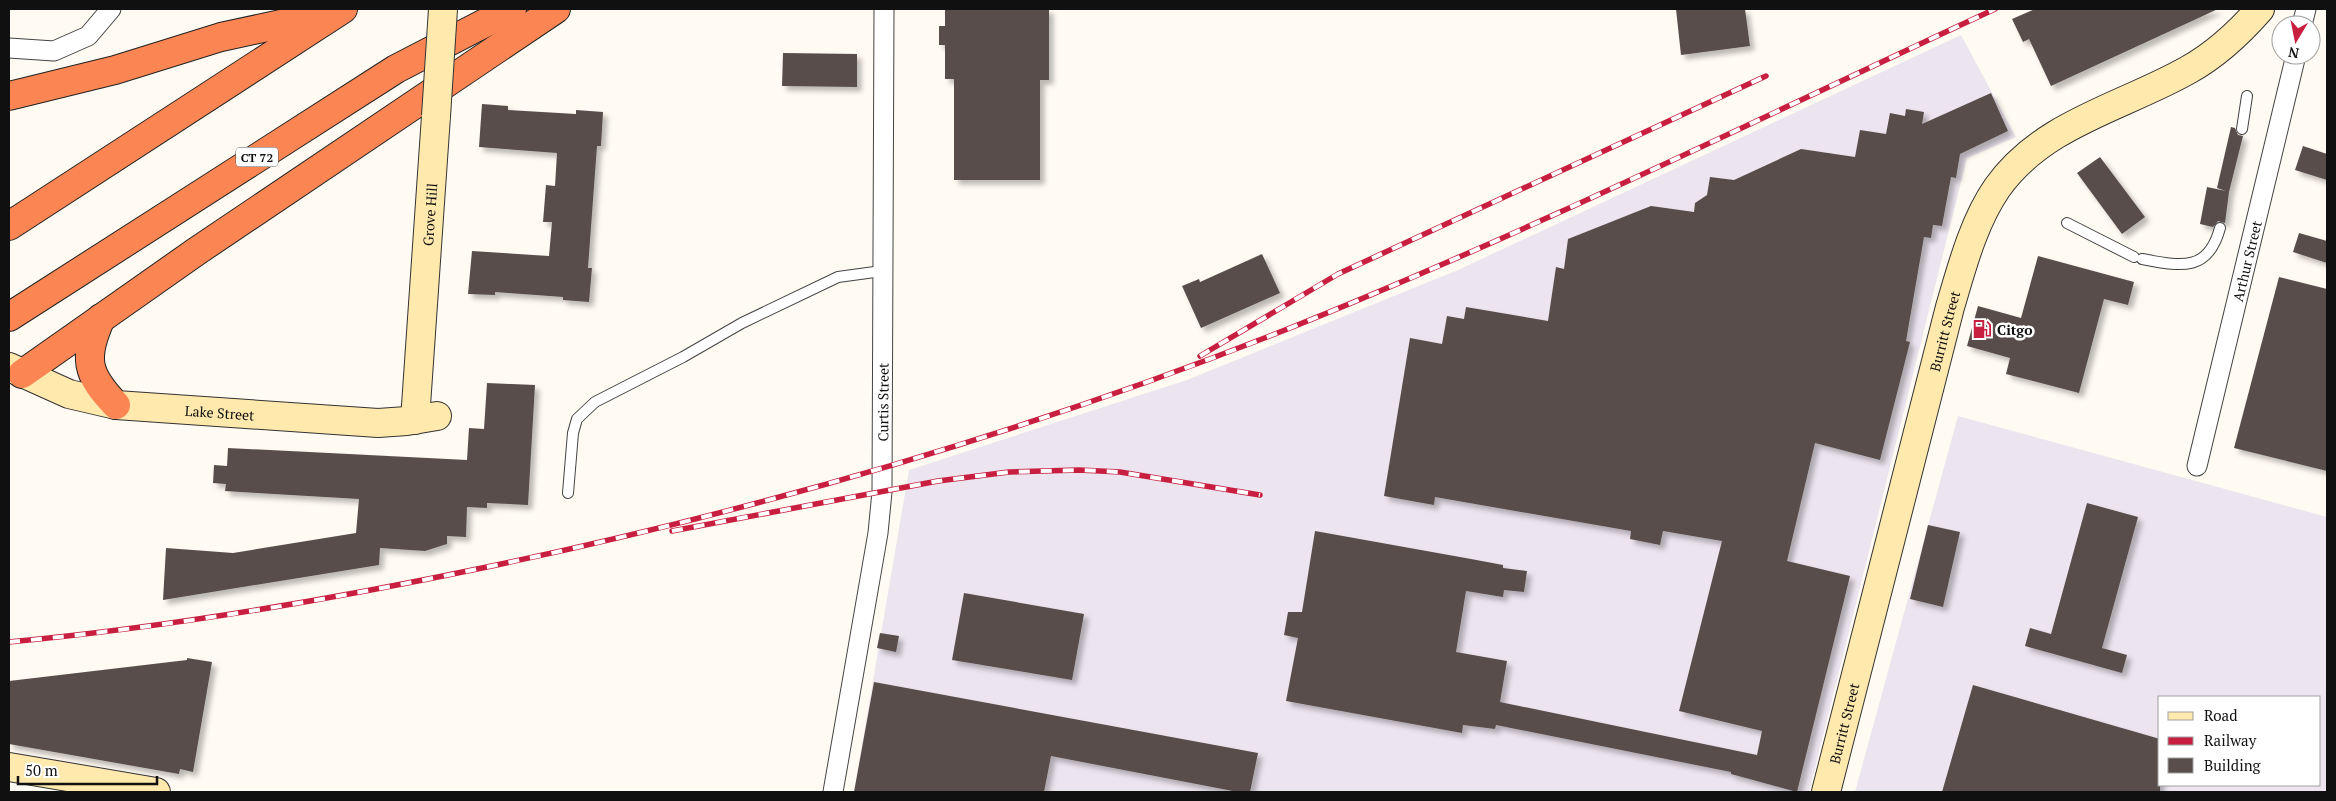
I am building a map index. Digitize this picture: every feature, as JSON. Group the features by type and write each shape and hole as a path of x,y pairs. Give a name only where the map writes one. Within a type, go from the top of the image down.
{"highway":[{"name":"CT 72","path":"9,317 396,69 512,9"},
{"path":"15,370 101,318 556,9"},
{"path":"9,96 115,70 229,35 340,10"},
{"path":"9,226 340,10"},
{"path":"101,318 90,346 90,367 100,387 116,405"}],"street":[{"path":"9,48 54,51 88,36 110,9"},
{"name":"Grove Hill","path":"426,418 436,116 443,9"},
{"name":"Curtis Street","path":"833,792 878,533 881,500 884,9"},
{"name":"Burritt Street","path":"1826,792 1950,307 1968,250 1987,204 2013,168 2041,143 2077,123 2197,65 2229,41 2260,9"},
{"name":"Arthur Street","path":"2197,466 2294,65"},
{"name":"Lake Street","path":"15,370 69,394 116,405 378,423 426,418"},
{"path":"9,767 156,792"}],"lane":[{"path":"2242,129 2247,96"},
{"path":"2067,223 2138,258 2187,265 2204,259 2216,244 2220,228"},
{"path":"568,493 573,433 577,419 595,402 683,358 742,323 838,277 882,272"}],"shaded area":[{"path":"1961,35 2016,137 1967,158 1809,792 854,792 909,470 1187,380 1458,270"},
{"path":"1958,416 2327,517 2327,792 1855,792"}],"building":[{"path":"945,9 1049,9 1049,80 1040,80 1040,180 954,180 954,79 945,79 945,45 939,45 939,26 945,26"},
{"path":"1676,9 1745,9 1750,46 1681,55"},
{"path":"2035,9 2218,9 2051,86 2029,39 2023,42 2012,19"},
{"path":"783,53 857,54 857,87 782,86"},
{"path":"1991,93 2008,131 1960,154 1956,178 1951,177 1942,226 1933,225 1931,238 1924,237 1906,341 1910,342 1880,460 1815,443 1787,561 1850,576 1797,792 1731,774 1731,772 1496,725 1495,729 1463,725 1462,733 1286,701 1298,638 1284,635 1288,612 1302,612 1315,531 1503,565 1503,568 1527,571 1524,592 1504,590 1503,597 1466,591 1456,652 1507,661 1500,702 1757,755 1762,731 1679,711 1722,541 1663,531 1660,545 1630,539 1631,531 1435,497 1434,505 1384,496 1410,338 1442,344 1447,316 1464,319 1466,307 1548,321 1556,267 1564,269 1568,239 1651,206 1694,212 1695,203 1707,195 1710,177 1734,180 1801,149 1855,157 1860,130 1886,134 1890,113 1905,116 1906,109 1924,112 1922,124"},
{"path":"482,104 508,106 508,110 576,114 576,110 603,112 601,146 597,146 588,268 592,268 589,302 563,300 563,297 495,292 495,295 468,294 472,251 549,256 552,222 543,222 546,185 555,186 557,153 479,147"},
{"path":"2231,127 2235,128 2238,135 2243,136 2229,192 2225,223 2218,221 2213,227 2200,224 2207,187 2226,191 2217,188"},
{"path":"2303,146 2327,154 2327,180 2295,170"},
{"path":"2100,157 2145,217 2122,234 2077,173"},
{"path":"2299,233 2327,241 2327,263 2293,252"},
{"path":"1262,254 1280,293 1201,328 1182,286 1199,279 1200,282"},
{"path":"2038,256 2134,282 2128,305 2104,299 2079,393 2006,374 2010,358 1967,346 1978,306 2021,318"},
{"path":"2279,277 2327,289 2327,471 2234,448"},
{"path":"487,383 535,385 528,505 487,503 487,508 467,507 466,537 447,536 447,544 425,551 380,548 379,565 163,600 166,548 233,553 356,533 359,499 225,491 226,484 213,483 214,465 227,466 228,448 467,460 469,428 484,429"},
{"path":"2087,503 2138,517 2102,648 2127,655 2122,673 2025,646 2030,628 2051,634"},
{"path":"1928,525 1960,532 1943,607 1910,599"},
{"path":"964,593 1084,614 1072,680 952,660"},
{"path":"880,633 899,636 896,652 877,648"},
{"path":"187,658 212,662 193,772 180,769 179,774 9,744 9,681 187,660"},
{"path":"874,682 1258,753 1250,792 1238,792 1051,756 1044,792 854,792"},
{"path":"1973,685 2158,738 2158,786 2160,786 2160,792 1942,792"}],"railway":[{"path":"9,642 129,629 249,611 368,591 487,567 589,545 791,494 991,435 1188,367 1285,330 1465,255 1995,9"},
{"path":"1200,356 1338,274 1766,76"},
{"path":"672,531 938,481 1009,472 1079,470 1120,472 1260,495"}],"place":[{"name":"Citgo","path":"1982,329"}]}
